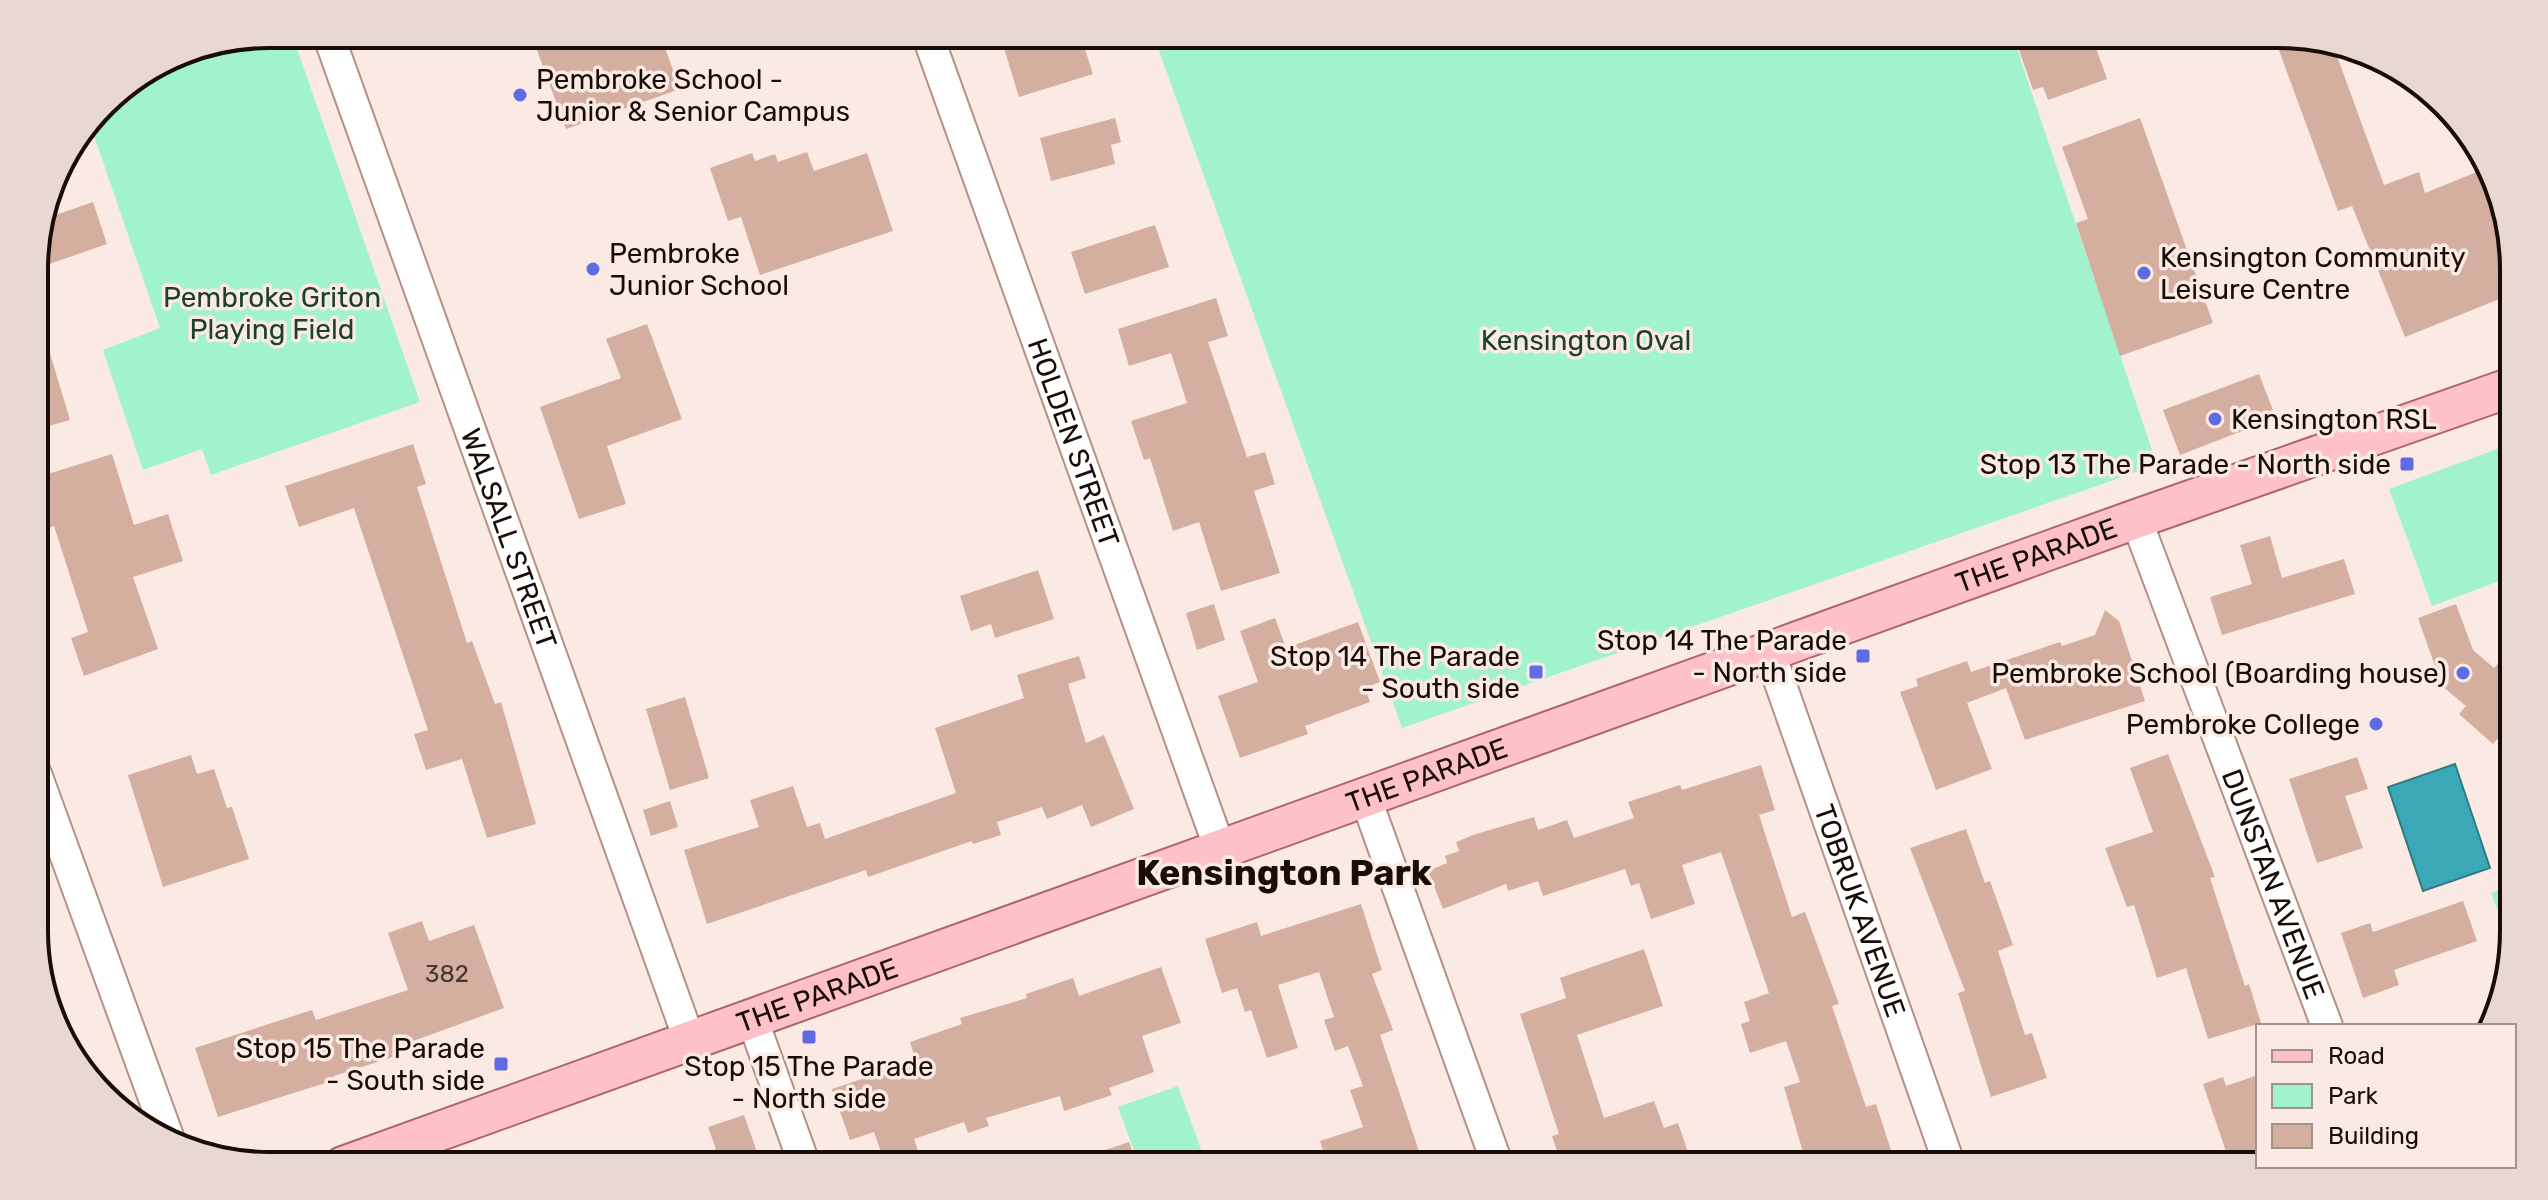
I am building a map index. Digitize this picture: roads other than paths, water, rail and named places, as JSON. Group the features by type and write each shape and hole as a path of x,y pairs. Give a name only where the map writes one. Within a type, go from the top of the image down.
{"main road":[{"name":"THE PARADE","path":"382,1152 1770,654 2136,519 2500,391"}],"street":[{"name":"WALSALL STREET","path":"333,48 690,1042"},
{"name":"HOLDEN STREET","path":"932,48 1221,852"},
{"name":"DUNSTAN AVENUE","path":"2136,519 2326,1024"},
{"name":"TOBRUK AVENUE","path":"1770,654 1945,1152"},
{"path":"1366,799 1493,1152"},
{"path":"48,807 164,1125"},
{"path":"753,1021 800,1152"}],"water":[{"path":"2455,764 2490,868 2423,891 2388,787"}],"place":[{"name":"Pembroke School - Junior & Senior Campus","path":"520,95"},
{"name":"Pembroke Junior School","path":"593,269"},
{"name":"Kensington Community Leisure Centre","path":"2144,273"},
{"name":"Kensington RSL","path":"2215,419"},
{"name":"Stop 13 The Parade - North side","path":"2407,464"},
{"name":"Stop 14 The Parade - North side","path":"1863,656"},
{"name":"Stop 14 The Parade - South side","path":"1536,672"},
{"name":"Pembroke School (Boarding house)","path":"2463,673"},
{"name":"Pembroke College","path":"2376,724"},
{"name":"Stop 15 The Parade - North side","path":"809,1037"},
{"name":"Stop 15 The Parade - South side","path":"501,1064"}],"district":[{"name":"Kensington Park","path":"1284,872"}],"park label":[{"name":"Pembroke Griton Playing Field","path":"272,313"},
{"name":"Kensington Oval","path":"1586,340"}]}
